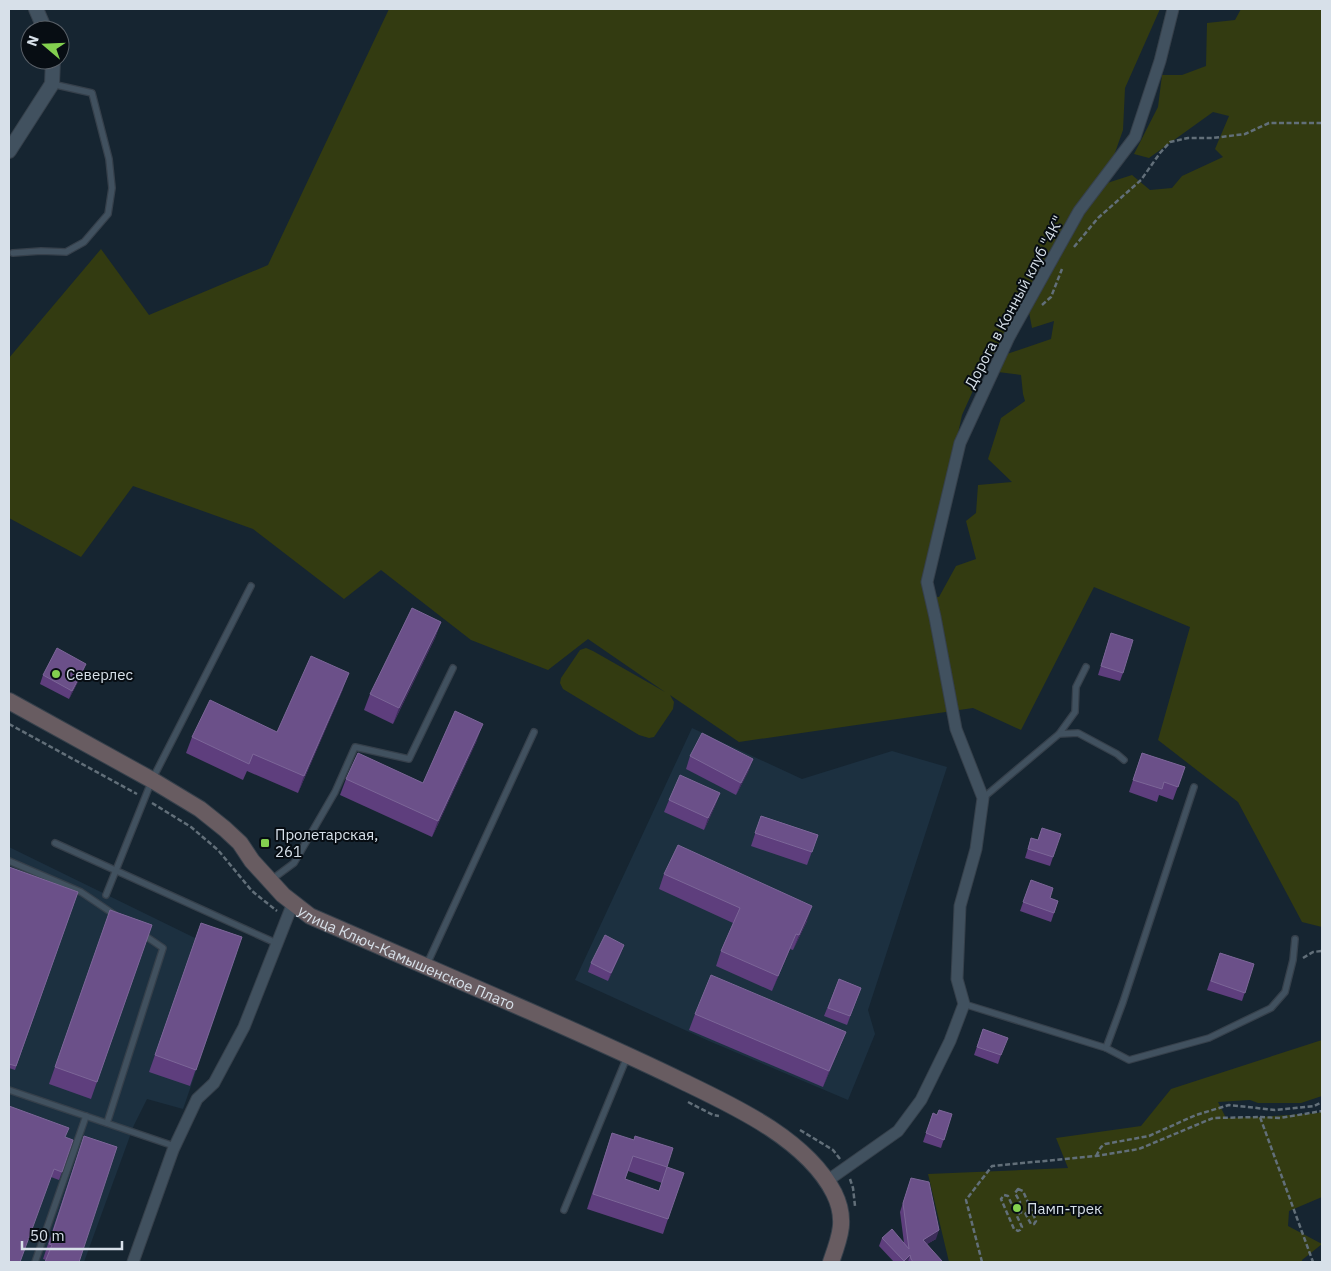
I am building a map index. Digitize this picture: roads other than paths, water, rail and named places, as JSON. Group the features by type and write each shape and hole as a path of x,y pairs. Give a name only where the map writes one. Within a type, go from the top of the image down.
{"main road":[{"name":"улица Ключ-Камышенское Плато","path":"9,701 152,780 200,809 240,843 269,881 292,903 310,916 628,1055 734,1106 766,1125 800,1151 827,1181 837,1200 842,1224 841,1235 832,1262"}],"street":[{"name":"Дорога в Конный клуб \"4К\"","path":"983,798 956,728 927,582 953,470 960,442 1009,337 1079,211 1135,137 1160,61 1173,9"},
{"path":"9,151 52,84 53,70"},
{"path":"827,1181 898,1131 921,1100 950,1041 964,1004 957,978 960,906 976,849 983,798"},
{"path":"133,1262 174,1146 197,1099 214,1083 244,1026 292,903"}],"lane":[{"path":"13,254 41,251 66,252 84,242 108,214 112,188 110,159 92,94 52,84"},
{"path":"106,895 152,780 251,586"},
{"path":"983,798 1059,734 1075,712 1076,687 1086,667"},
{"path":"269,881 294,863 335,792 355,747 408,759 454,668"},
{"path":"426,966 534,732"},
{"path":"1059,734 1078,733 1117,754 1124,760"},
{"path":"1106,1048 1194,786"},
{"path":"55,843 276,943"},
{"path":"9,861 81,892 123,920"},
{"path":"107,1123 163,948 139,932"},
{"path":"964,1004 1106,1048 1129,1060 1209,1038 1271,1008 1285,992 1292,964 1294,939"},
{"path":"564,1210 628,1055"},
{"path":"9,1090 174,1146"},
{"path":"35,1262 86,1116"}],"place":[{"name":"Северлес","path":"56,674"},
{"name":"Пролетарская, 261","path":"265,843"},
{"name":"Памп-трек","path":"1017,1208"}]}
